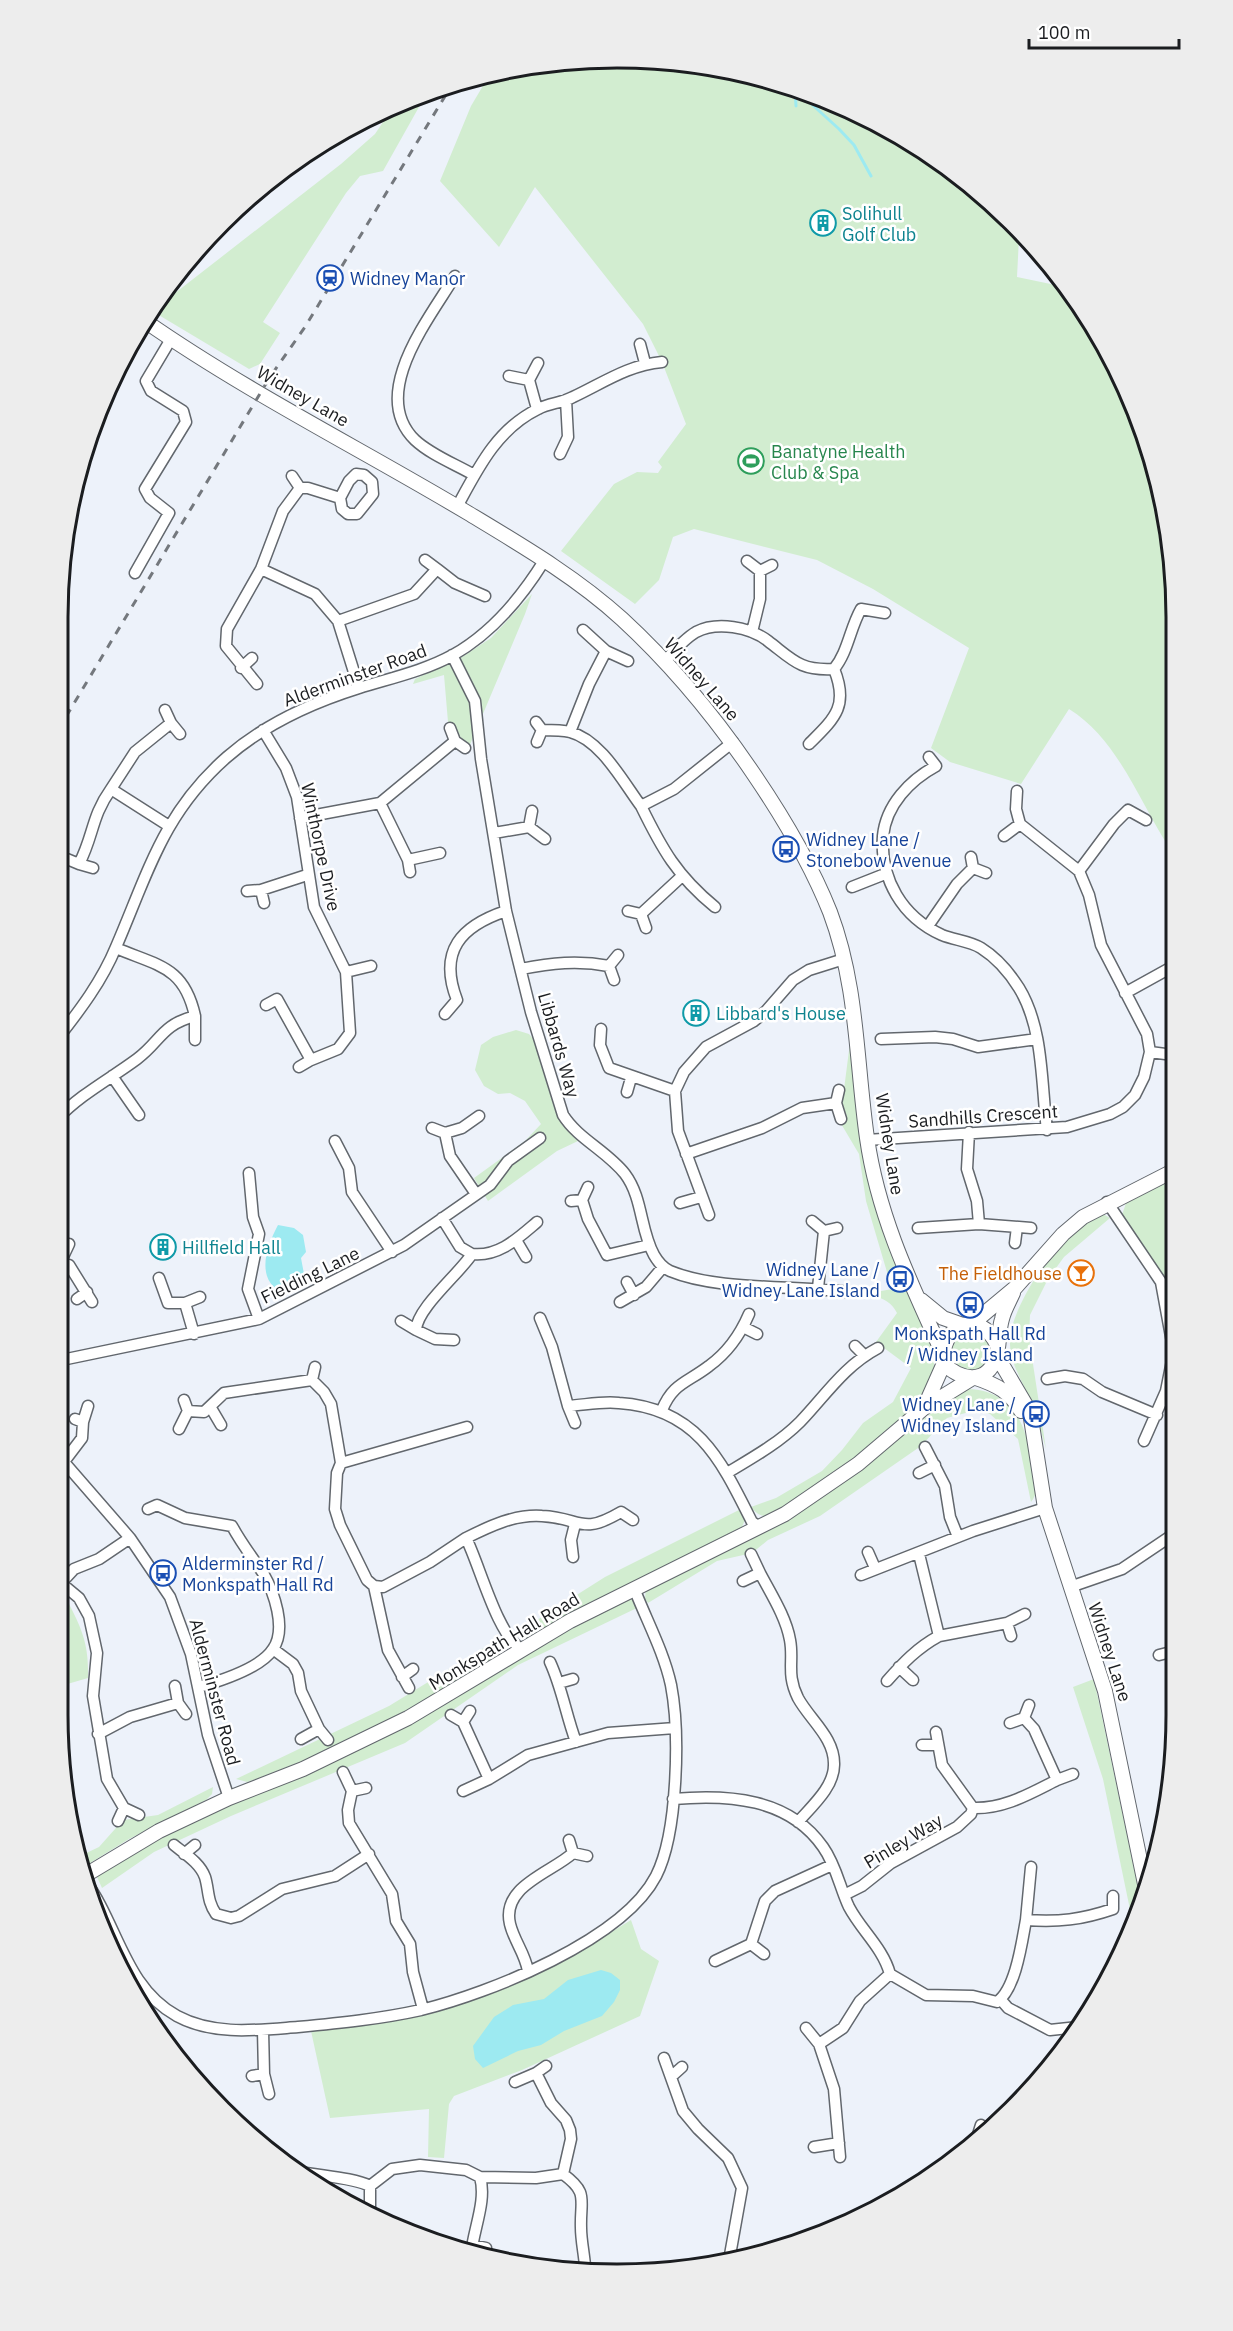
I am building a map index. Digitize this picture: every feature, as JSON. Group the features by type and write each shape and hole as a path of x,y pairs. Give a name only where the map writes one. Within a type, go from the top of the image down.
{"street":[{"path":"455,276 449,296 399,375 397,407 407,431 416,441 474,475"},
{"name":"Widney Lane","path":"151,325 544,561 621,618 665,662 733,742 799,845 831,915 855,1009 867,1140 885,1218 899,1260 944,1358"},
{"path":"135,573 170,513 150,498 145,489 186,422 183,411 151,391 146,381 171,339"},
{"path":"640,344 645,363"},
{"path":"457,507 474,475 501,436 514,423 537,410 566,400 619,373 645,363 662,362"},
{"path":"537,363 528,380 537,410"},
{"path":"509,376 528,380"},
{"path":"560,454 568,437 566,400"},
{"path":"568,437 580,441"},
{"path":"292,476 300,488"},
{"path":"300,488 308,488 340,498"},
{"path":"257,684 241,668 226,646 228,629 261,569 283,511 300,488"},
{"path":"425,560 465,593 485,596"},
{"name":"Alderminster Road","path":"68,1026 87,1002 116,948 151,857 179,808 207,776 227,757 263,730 292,713 359,688 415,672 452,655 496,622 528,586 544,561"},
{"path":"747,561 760,571"},
{"path":"760,571 772,565"},
{"path":"261,569 315,594 338,621 359,688"},
{"path":"338,621 414,594 437,569"},
{"path":"752,632 760,599 760,571"},
{"path":"834,669 841,660 858,604 885,613"},
{"path":"665,662 697,632 717,627 752,632 766,640 790,661 806,668 834,669"},
{"path":"583,630 606,651 628,661"},
{"path":"570,732 589,684 606,651"},
{"name":"Libbards Way","path":"452,655 475,701 481,759 506,911 563,1114 569,1124 597,1145 626,1175 635,1192 649,1245 663,1267"},
{"path":"241,668 252,658"},
{"path":"809,744 826,735 840,706 842,689 834,669"},
{"path":"165,710 171,723 180,734"},
{"path":"79,864 90,842 92,823 98,806 135,752 171,723"},
{"path":"537,742 539,726 570,732 596,749 641,806 667,858 681,877 715,907"},
{"path":"450,728 455,741 465,748"},
{"name":"Winthorpe Drive","path":"263,730 286,768 297,797 306,875 314,907 323,931 346,972 350,1033 338,1049 299,1067"},
{"path":"300,818 380,803 455,741"},
{"path":"641,806 674,789 733,742"},
{"path":"929,757 939,770 909,785 897,799 891,812 883,839 885,874 906,909 941,934 980,948 1003,965 1019,988 1030,1010 1037,1039 1047,1130"},
{"path":"111,789 169,826"},
{"path":"1017,791 1016,809 1020,824 1079,871 1089,895 1101,945 1147,1034 1150,1052 1166,1054"},
{"path":"380,803 408,860 410,872"},
{"path":"1079,871 1114,824 1128,810 1146,820"},
{"path":"529,827 532,811"},
{"path":"1004,836 1020,824"},
{"path":"494,833 529,827 545,839"},
{"path":"408,860 440,853"},
{"path":"971,856 973,868"},
{"path":"68,859 93,868"},
{"path":"927,926 957,884 973,868"},
{"path":"973,868 986,873"},
{"path":"852,887 885,874"},
{"path":"246,891 261,890 306,875"},
{"path":"641,914 681,877"},
{"path":"261,890 264,903"},
{"path":"445,1014 461,1001 451,962 457,941 482,920 506,911"},
{"path":"628,911 641,914"},
{"path":"641,914 646,928"},
{"path":"116,948 178,977 190,993 195,1016 195,1040"},
{"path":"609,966 618,955"},
{"path":"710,1215 701,1197 678,1131 675,1091 694,1058 706,1047 754,1021 793,980 809,970 844,959"},
{"path":"521,969 572,962 609,966"},
{"path":"346,972 371,966"},
{"path":"609,966 614,981"},
{"path":"1125,993 1166,970"},
{"path":"266,1005 281,995 311,1060"},
{"path":"68,1108 151,1048 162,1032 178,1020 195,1016"},
{"path":"601,1029 600,1045 606,1064 618,1073 675,1091"},
{"path":"881,1040 935,1037 978,1047 1037,1039"},
{"name":"Sandhills Crescent","path":"867,1140 969,1132 1047,1130 1087,1122 1123,1107 1135,1095 1144,1077 1150,1052"},
{"path":"112,1076 139,1114"},
{"path":"627,1092 632,1078"},
{"path":"839,1090 836,1103 841,1119"},
{"path":"686,1154 762,1128 788,1113 836,1103"},
{"path":"432,1128 445,1133 462,1128 479,1116"},
{"path":"969,1132 967,1169 977,1202 979,1224"},
{"path":"445,1133 450,1156 476,1194"},
{"name":"Fielding Lane","path":"68,1359 259,1319 392,1252 490,1185 508,1161 540,1138"},
{"path":"335,1141 350,1159 355,1198 392,1252"},
{"path":"249,1173 253,1217 259,1234 248,1289 259,1319"},
{"path":"1015,1288 1002,1319 997,1350 989,1369 974,1378 956,1374 944,1358 949,1335 968,1324 1015,1288 1063,1234 1083,1217 1107,1202 1166,1174"},
{"path":"588,1187 577,1200 607,1255 649,1245"},
{"path":"680,1203 701,1197"},
{"path":"1107,1202 1161,1282 1166,1313"},
{"path":"442,1218 460,1247 472,1254 487,1255 516,1240 537,1222"},
{"path":"813,1221 824,1231"},
{"path":"918,1228 979,1224 1031,1228"},
{"path":"1015,1243 1017,1227"},
{"path":"824,1231 837,1228"},
{"path":"818,1288 824,1231"},
{"path":"516,1240 526,1257"},
{"path":"416,1329 417,1322 428,1305 460,1271 472,1254"},
{"path":"68,1265 90,1297 77,1299"},
{"path":"620,1302 646,1287 663,1267 699,1279 847,1292"},
{"path":"159,1278 168,1303 184,1303 200,1297"},
{"path":"627,1282 634,1295"},
{"name":"Widney Lane","path":"917,1296 943,1318 968,1324"},
{"path":"184,1303 194,1334"},
{"path":"662,1410 674,1388 709,1366 731,1345 744,1327 749,1314"},
{"path":"540,1318 552,1347 575,1423"},
{"path":"401,1321 435,1339 454,1340"},
{"path":"968,1324 988,1330 997,1350"},
{"path":"744,1327 757,1334"},
{"path":"855,1346 864,1355"},
{"path":"727,1473 779,1440 800,1422 839,1376 864,1355 878,1348"},
{"name":"Widney Lane","path":"997,1350 1030,1412 1045,1508 1105,1691 1142,1871"},
{"name":"Monkspath Hall Road","path":"924,1408 944,1358"},
{"path":"312,1380 315,1366"},
{"path":"1047,1379 1065,1376 1083,1379 1102,1392 1158,1415"},
{"name":"Widney Lane","path":"974,1378 999,1386 1013,1398 1032,1428"},
{"name":"Monkspath Hall Road","path":"91,1873 159,1831 229,1798 303,1769 408,1718 521,1649 637,1587 785,1514 858,1464 924,1408 974,1378"},
{"path":"188,1411 204,1412 211,1408 224,1393 312,1380"},
{"path":"312,1380 324,1392 331,1404 341,1462 337,1473 335,1509 347,1544 367,1580 374,1586 382,1587 415,1570 466,1538 504,1521 539,1516 554,1517 575,1524 601,1524 619,1507 633,1520"},
{"path":"1144,1441 1158,1415 1166,1391"},
{"path":"179,1429 188,1411 184,1400"},
{"path":"568,1406 617,1402 662,1410 686,1424 703,1439 727,1473 752,1522 758,1526"},
{"path":"68,1451 82,1438 79,1420 88,1406"},
{"path":"211,1408 221,1425"},
{"path":"341,1462 450,1438 467,1427"},
{"path":"925,1447 945,1486 950,1517 958,1537"},
{"path":"919,1473 935,1465"},
{"name":"Alderminster Road","path":"68,1467 130,1538 170,1597 191,1654 208,1735 229,1798"},
{"path":"154,1502 185,1518 233,1522 264,1575 277,1606 279,1636 273,1649 231,1678 199,1687"},
{"path":"861,1575 958,1537 1045,1508"},
{"path":"573,1557 571,1540 575,1524"},
{"path":"68,1574 99,1559 130,1538"},
{"path":"466,1538 494,1607 514,1645 521,1649"},
{"path":"1070,1587 1122,1569 1166,1539"},
{"path":"868,1552 875,1568"},
{"path":"751,1554 787,1627 791,1642 789,1668 798,1697 831,1744 833,1754 834,1767 829,1784 798,1822"},
{"path":"919,1554 939,1636"},
{"path":"743,1581 760,1573"},
{"path":"374,1586 388,1650 409,1688"},
{"path":"147,1999 177,2016 203,2026 237,2031 355,2022 423,2009 528,1971 590,1939 618,1921 639,1901 656,1875 667,1848 673,1799 675,1728 671,1685 654,1634 636,1593 637,1587"},
{"path":"68,1589 79,1598 89,1616 97,1653 93,1696 107,1779 124,1808 139,1815"},
{"path":"887,1681 923,1645 939,1636 1007,1623 1024,1614"},
{"path":"1007,1623 1011,1636"},
{"path":"273,1649 293,1664 298,1673 301,1691 319,1729 328,1740"},
{"path":"1159,1655 1166,1653"},
{"path":"550,1662 559,1683 564,1711 576,1742"},
{"path":"899,1667 914,1680"},
{"path":"402,1677 413,1669"},
{"path":"559,1683 573,1679"},
{"path":"176,1686 178,1703 186,1714"},
{"path":"98,1734 130,1717 178,1703"},
{"path":"1010,1723 1024,1718 1029,1706"},
{"path":"463,1722 470,1711"},
{"path":"452,1715 463,1722 489,1779"},
{"path":"1024,1718 1034,1729 1056,1780"},
{"path":"463,1791 489,1779 528,1755 608,1732 675,1728"},
{"path":"301,1739 319,1729"},
{"path":"936,1732 942,1765 973,1808 991,1809 1073,1774"},
{"path":"922,1745 938,1744"},
{"path":"343,1772 352,1791 348,1810 349,1822 392,1894 396,1921 410,1944 413,1972 423,2009"},
{"path":"352,1791 366,1788"},
{"path":"673,1799 731,1799 759,1802 798,1822 825,1849 844,1895 859,1923 886,1961 890,1974 926,1995 973,1996 991,2002 1001,2000"},
{"path":"118,1821 124,1808"},
{"name":"Pinley Way","path":"844,1895 862,1886 891,1863 957,1827 971,1814 973,1808"},
{"path":"569,1840 573,1853"},
{"path":"174,1845 200,1868 216,1914 231,1918 254,1909 282,1889 335,1876 369,1854"},
{"path":"184,1854 195,1845"},
{"path":"528,1971 526,1955 510,1923 509,1907 515,1894 573,1853 587,1856"},
{"path":"715,1961 751,1944 765,1901 775,1892 832,1865"},
{"path":"1001,2000 1017,1963 1026,1920 1031,1867"},
{"path":"1026,1920 1064,1922 1095,1915 1113,1909 1113,1896"},
{"path":"105,1913 120,1949"},
{"path":"751,1944 764,1954"},
{"path":"819,2044 843,2028 860,2001 890,1974"},
{"path":"134,1976 146,1997"},
{"path":"1001,2000 1008,2008 1050,2030 1067,2028"},
{"path":"806,2028 819,2044 834,2089 840,2157"},
{"path":"263,2030 264,2074 269,2094"},
{"path":"664,2058 684,2111 728,2158 742,2188 731,2251"},
{"path":"515,2082 546,2066"},
{"path":"672,2076 682,2067"},
{"path":"536,2073 551,2103 566,2120 570,2130 571,2139 563,2174"},
{"path":"252,2076 264,2074"},
{"path":"814,2147 839,2143"},
{"path":"370,2186 392,2169 420,2165 466,2170 480,2177 536,2178 563,2174 577,2184 584,2197 581,2228 585,2262"},
{"path":"318,2175 359,2180 370,2186"},
{"path":"473,2245 479,2222 480,2177"},
{"path":"370,2186 370,2205"}],"green space":[{"path":"581,69 652,69 688,72 759,86 827,109 891,141 951,181 1001,225 1001,228 1009,232 1019,243 1017,277 1054,285 1092,342 1124,406 1147,474 1161,545 1166,616 1166,842 1115,755 1086,722 1069,709 1021,784 950,762 931,748 969,648 873,589 817,560 694,529 673,537 659,580 635,604 561,551 614,484 637,472 658,473 662,467 658,462 686,424 662,362 643,324 535,187 499,247 440,181 471,106 484,84 545,72"},
{"path":"421,104 383,171 360,176 346,193 263,322 280,333 260,364 249,369 158,315 170,297 341,164 375,134 385,119"},
{"path":"532,594 469,747 448,722 444,675 413,684 415,679 462,657 491,638"},
{"path":"852,1027 864,1142 934,1348 933,1377 927,1393 917,1405 877,1441 801,1498 780,1511 764,1516 751,1507 776,1498 822,1471 863,1423 893,1402 911,1368 876,1342 897,1313 893,1307 876,1297 847,1295 849,1288 876,1292 892,1289 866,1201 859,1154 840,1122 847,1116 842,1105"},
{"path":"516,1030 529,1034 535,1041 556,1108 569,1131 578,1141 557,1151 488,1201 474,1178 525,1141 541,1124 525,1101 510,1093 498,1094 484,1086 475,1070 481,1045 493,1037"},
{"path":"1166,1178 1166,1281 1122,1215 1128,1197"},
{"path":"1103,1214 1110,1218 1064,1257 1048,1279 1030,1315 1029,1338 1046,1449 1033,1405 1012,1357 1010,1340 1013,1324 1030,1286 1058,1247 1073,1231"},
{"path":"971,1330 985,1336 991,1350 985,1364 971,1370 957,1364 951,1350 957,1336"},
{"path":"968,1389 984,1391 997,1396 1016,1413 1026,1437 1033,1466 1036,1489 1031,1502 1018,1439 990,1414 973,1411 947,1418 921,1446 820,1516 768,1540 752,1553 717,1561 648,1603 645,1599 646,1587 856,1472 939,1407"},
{"path":"739,1510 745,1520 742,1527 526,1638 515,1634 605,1577"},
{"path":"631,1597 635,1599 639,1607 518,1665 405,1743 231,1816 154,1852 102,1888 97,1877 100,1871 178,1827 324,1766 527,1650"},
{"path":"68,1602 84,1637 88,1678 68,1684"},
{"path":"500,1638 503,1648 497,1657 390,1720 321,1754 256,1779 247,1782 236,1779 389,1706"},
{"path":"1094,1679 1138,1886 1130,1909 1103,1779 1073,1687"},
{"path":"213,1787 212,1794 206,1800 129,1839 88,1864 85,1854 99,1847 123,1820 158,1815"},
{"path":"631,1920 641,1949 659,1961 640,2016 522,2070 454,2096 449,2104 444,2158 428,2157 429,2109 330,2118 311,2031 409,2017 595,1942"}],"water":[{"path":"278,1225 294,1228 303,1235 306,1252 301,1258 304,1274 275,1288 266,1274 265,1266 268,1249"},
{"path":"601,1970 611,1973 620,1980 620,1990 614,2002 602,2016 564,2031 541,2045 518,2051 483,2068 475,2059 473,2046 494,2017 513,2005 544,1999 568,1980"}],"waterway":[{"path":"795,98 796,106"},
{"path":"811,103 854,145 871,176"}],"railway":[{"path":"68,713 270,377 305,327 446,95"}],"place":[{"name":"Solihull Golf Club","path":"823,223"},
{"name":"Widney Manor","path":"330,278"},
{"name":"Banatyne Health Club & Spa","path":"751,461"},
{"name":"Widney Lane / Stonebow Avenue","path":"786,849"},
{"name":"Libbard's House","path":"696,1013"},
{"name":"Hillfield Hall","path":"163,1247"},
{"name":"The Fieldhouse","path":"1081,1273"},
{"name":"Widney Lane / Widney Lane Island","path":"900,1279"},
{"name":"Monkspath Hall Rd / Widney Island","path":"970,1305"},
{"name":"Widney Lane / Widney Island","path":"1036,1414"},
{"name":"Alderminster Rd / Monkspath Hall Rd","path":"163,1573"}]}
